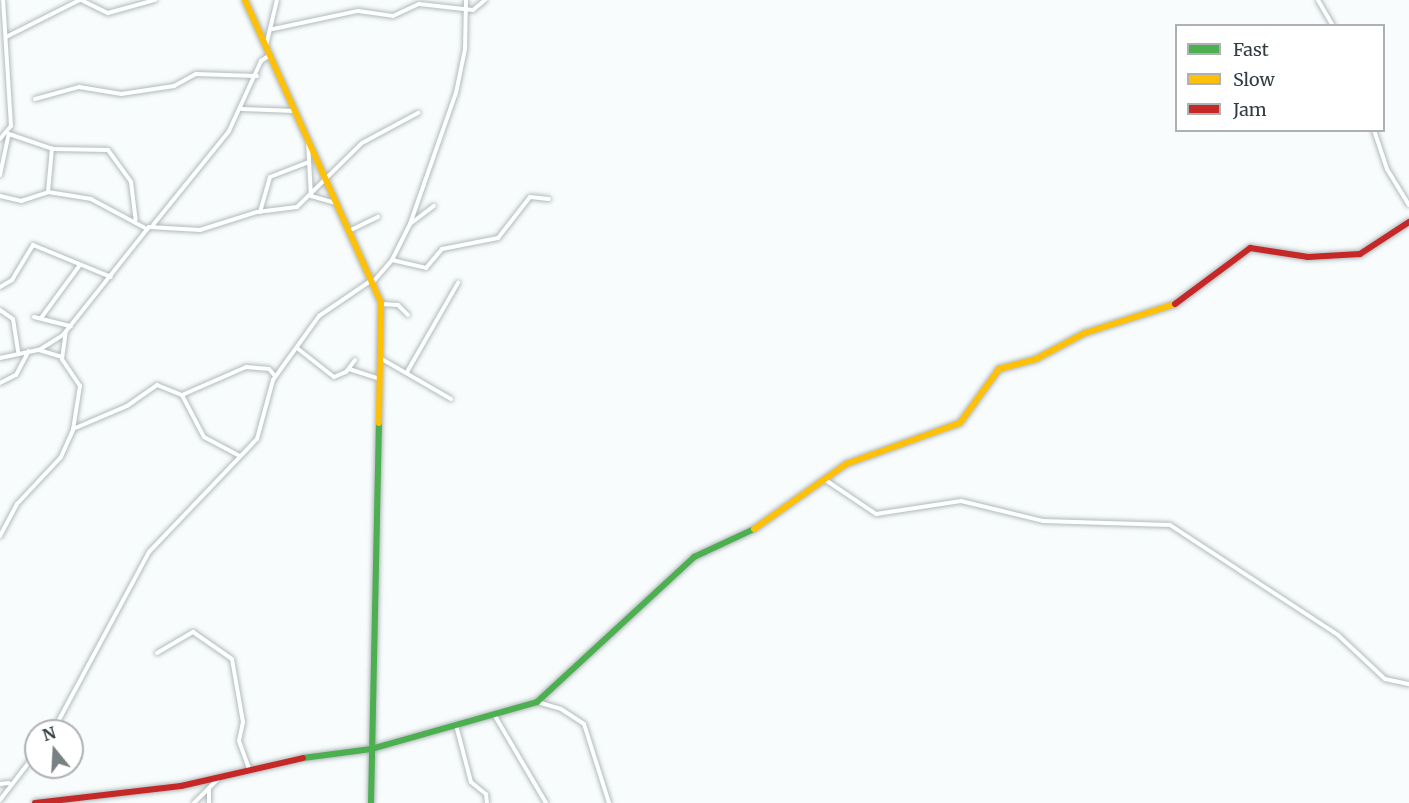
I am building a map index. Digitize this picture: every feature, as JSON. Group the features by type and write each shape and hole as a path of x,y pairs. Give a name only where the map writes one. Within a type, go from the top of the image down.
{"street":[{"path":"0,175 8,135 3,0"},
{"path":"6,37 81,0 108,13 154,0"},
{"path":"245,0 351,230 381,303 371,803"},
{"path":"266,46 273,29 277,0"},
{"path":"60,719 95,660 142,561 257,439 275,376 324,312 373,281 392,260 410,224 456,93 467,9 466,0"},
{"path":"273,29 358,11 393,16 419,4 467,9 485,0"},
{"path":"1317,0 1332,24"},
{"path":"62,357 67,332 71,326 112,277 242,109 257,76 270,55"},
{"path":"35,99 80,87 121,94 174,86 196,74 257,76"},
{"path":"242,109 295,111"},
{"path":"152,225 200,230 260,212 297,207 327,182 373,134 418,113"},
{"path":"1375,132 1387,169 1409,205"},
{"path":"0,139 8,135 52,148 108,150 131,182 136,220"},
{"path":"308,138 310,196"},
{"path":"48,192 52,148"},
{"path":"260,212 270,177 308,163"},
{"path":"0,196 21,201 48,192 91,199 136,220 147,229"},
{"path":"310,196 339,205"},
{"path":"392,260 426,268 442,249 498,238 530,197 549,199"},
{"path":"410,224 434,206"},
{"path":"351,230 378,217"},
{"path":"39,803 219,778 249,768 371,749 456,724 495,716 537,702 694,557 758,527 824,478 862,457 957,424 995,371 1036,359 1078,336 1185,301 1227,261 1250,248 1308,257 1360,254 1409,222"},
{"path":"0,287 12,280 29,245 112,277"},
{"path":"41,318 46,304 63,292 80,265"},
{"path":"407,372 458,283"},
{"path":"381,303 398,305 408,315"},
{"path":"0,310 13,319 18,352"},
{"path":"34,317 71,326"},
{"path":"39,350 67,332"},
{"path":"297,348 332,376 349,369 355,360"},
{"path":"0,383 16,375 30,350"},
{"path":"0,358 30,350 39,350 62,357 80,386 73,430 60,458 17,504 0,536"},
{"path":"380,358 451,399"},
{"path":"182,395 246,367 269,369 275,376"},
{"path":"349,369 381,379"},
{"path":"73,430 127,406 157,385 182,395 204,437 239,456"},
{"path":"824,478 876,514 954,501 1043,521 1170,525 1338,635 1385,679 1409,684"},
{"path":"157,653 193,632 232,659 243,722 240,741 249,768"},
{"path":"537,702 561,709 584,724 609,803"},
{"path":"495,716 546,803"},
{"path":"456,724 471,782 486,794 487,803"},
{"path":"0,800 9,783 24,766"},
{"path":"194,803 219,778"},
{"path":"4,792 0,784 9,783"},
{"path":"209,789 209,803"}],"traffic: fast":[{"path":"371,803 379,423"},
{"path":"303,758 371,749 537,702 694,557 754,529"}],"traffic: slow":[{"path":"245,0 381,303 379,423"},
{"path":"754,529 846,464 960,423 999,369 1036,359 1085,333 1175,304"}],"traffic: jam":[{"path":"1175,304 1250,248 1308,257 1360,254 1409,222"},
{"path":"35,803 181,786 303,758"}]}
